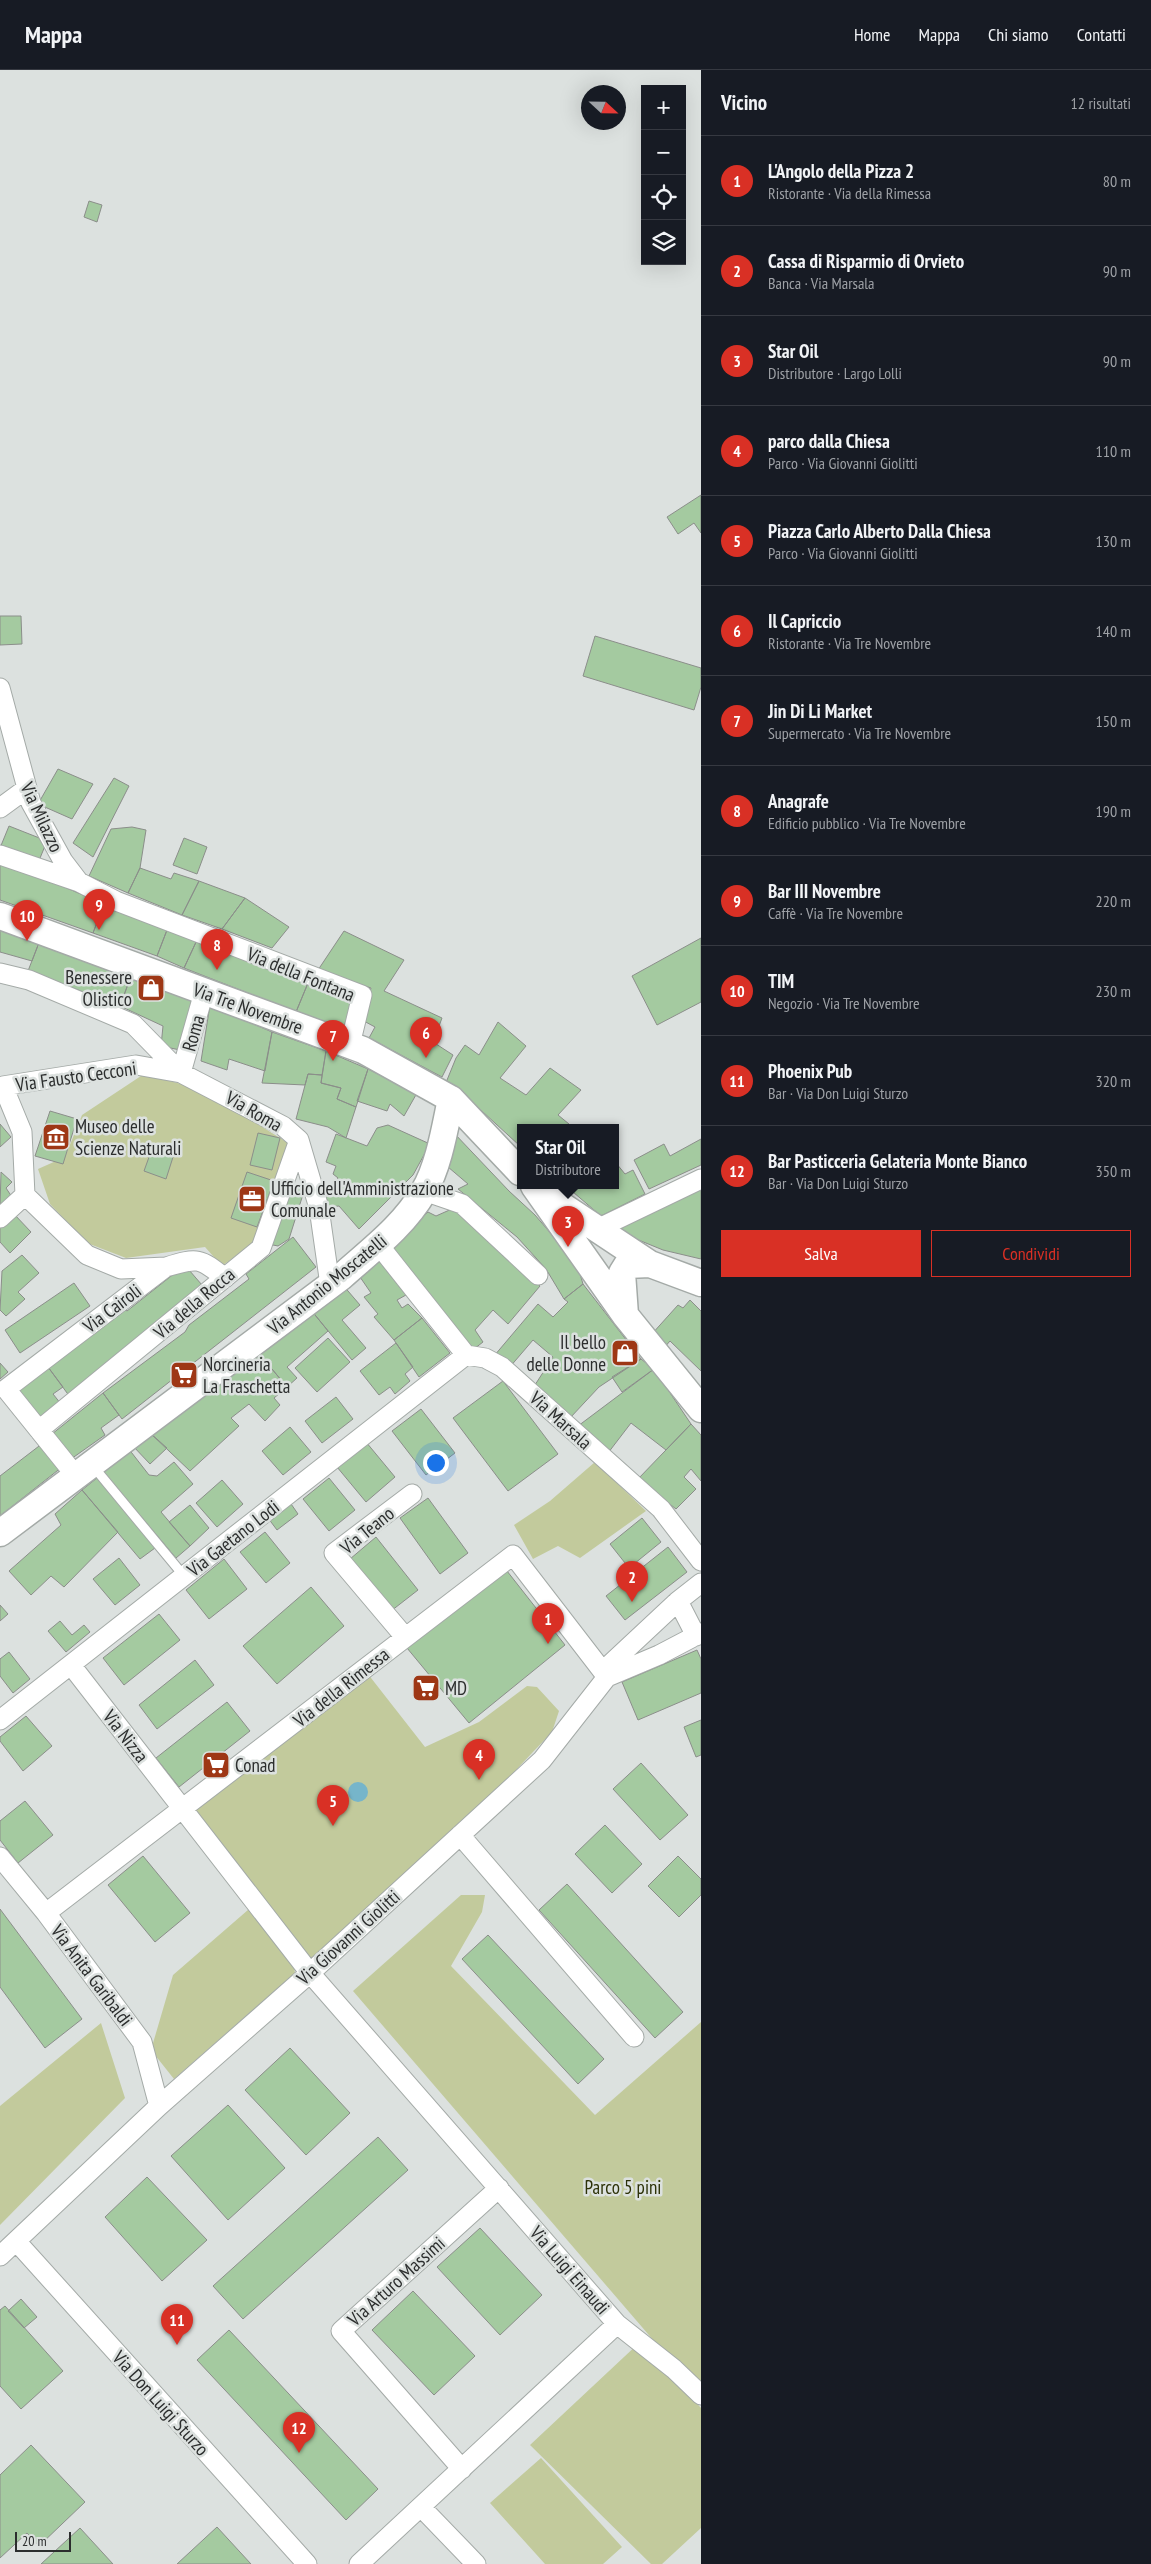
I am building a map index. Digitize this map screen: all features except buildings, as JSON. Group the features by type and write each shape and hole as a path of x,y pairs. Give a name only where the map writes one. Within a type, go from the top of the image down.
{"main road":[{"name":"Via Tre Novembre","path":"0,916 363,1050 451,1099 517,1169"},
{"name":"Via Antonio Moscatelli","path":"0,1533 330,1285 392,1231 424,1191 441,1146 451,1099"},
{"path":"537,1189 650,1264 701,1283"},
{"path":"537,1189 625,1315 701,1409"},
{"path":"625,1315 622,1274 627,1265 650,1264"}],"street":[{"name":"Via Milazzo","path":"0,688 26,790 62,861 79,882"},
{"path":"0,808 26,790"},
{"name":"Via della Fontana","path":"0,856 79,882 116,902 362,995 350,1045"},
{"path":"0,973 29,980 133,1024 181,1073"},
{"name":"Roma","path":"181,1073 204,992"},
{"name":"Via Fausto Cecconi","path":"2,1087 136,1065 181,1073"},
{"name":"Via Roma","path":"181,1073 283,1126 298,1140 319,1208 330,1285"},
{"path":"2,1087 22,1132 25,1195 87,1255 121,1269 166,1267"},
{"name":"Via della Rocca","path":"40,1430 261,1248 298,1140"},
{"path":"597,1229 701,1179"},
{"path":"424,1191 462,1204 538,1275"},
{"path":"0,1218 25,1195"},
{"path":"378,1244 466,1355"},
{"name":"Via Cairoli","path":"40,1430 6,1389 166,1267 189,1260 205,1262 225,1278"},
{"name":"Via Marsala","path":"466,1355 485,1358 502,1367 661,1509 701,1561"},
{"name":"Via Gaetano Lodi","path":"0,1720 466,1355"},
{"path":"40,1430 84,1470"},
{"name":"Via Teano","path":"405,1638 334,1553 412,1494"},
{"name":"Via della Rimessa","path":"46,1913 514,1555 605,1674"},
{"path":"605,1674 659,1655 698,1634 678,1601 701,1582"},
{"name":"Via Giovanni Giolitti","path":"0,2256 159,2106 310,1973 542,1760 605,1674 678,1601"},
{"name":"Via Nizza","path":"71,1665 310,1973"},
{"path":"460,1835 634,2037"},
{"name":"Via Anita Garibaldi","path":"0,1857 46,1913 142,2042 159,2106"},
{"name":"Via Luigi Einaudi","path":"310,1973 617,2324 359,2564"},
{"name":"Via Arturo Massimi","path":"462,2469 340,2331 499,2188"},
{"name":"Via Don Luigi Sturzo","path":"16,2241 307,2564"},
{"path":"617,2324 674,2369 701,2395"},
{"path":"421,2507 476,2564"}],"lane":[{"path":"84,1470 184,1576"}],"green space":[{"path":"144,1074 203,1090 288,1143 252,1244 222,1266 205,1247 126,1258 87,1243 50,1204 38,1169 65,1157 82,1115"},
{"path":"595,1462 646,1511 580,1558 558,1546 533,1559 514,1525 550,1501"},
{"path":"364,1669 425,1747 479,1722 527,1686 537,1687 559,1711 552,1732 476,1812 310,1973 291,1949 295,1973 174,2079 151,2050 173,1975 256,1903 182,1808"},
{"name":"Parco 5 pini","path":"461,1895 485,1895 482,1912 451,1966 595,2115 701,2022 701,2387 697,2391 353,1991"},
{"path":"101,2023 125,2098 0,2225 0,2106"},
{"path":"640,2342 701,2408 701,2528 662,2564 651,2564 530,2445"},
{"path":"541,2458 622,2547 603,2564 545,2564 490,2503"}],"water":[{"path":"354,1782 362,1782 368,1788 368,1796 362,1802 354,1802 348,1796 348,1788"}],"place":[{"name":"Bar III Novembre","path":"99,930"},
{"name":"TIM","path":"27,941"},
{"name":"Anagrafe","path":"217,970"},
{"name":"Benessere Olistico","path":"151,988"},
{"name":"Il Capriccio","path":"426,1058"},
{"name":"Jin Di Li Market","path":"333,1061"},
{"name":"Museo delle Scienze Naturali","path":"56,1137"},
{"name":"Ufficio dell'Amministrazione Comunale","path":"252,1199"},
{"name":"Star Oil","path":"568,1247"},
{"name":"Il bello delle Donne","path":"625,1353"},
{"name":"Norcineria La Fraschetta","path":"184,1375"},
{"name":"Cassa di Risparmio di Orvieto","path":"632,1602"},
{"name":"L'Angolo della Pizza 2","path":"548,1644"},
{"name":"MD","path":"426,1688"},
{"name":"Conad","path":"216,1765"},
{"name":"parco dalla Chiesa","path":"479,1780"},
{"name":"Piazza Carlo Alberto Dalla Chiesa","path":"333,1826"},
{"name":"Phoenix Pub","path":"177,2345"},
{"name":"Bar Pasticceria Gelateria Monte Bianco","path":"299,2453"}]}
